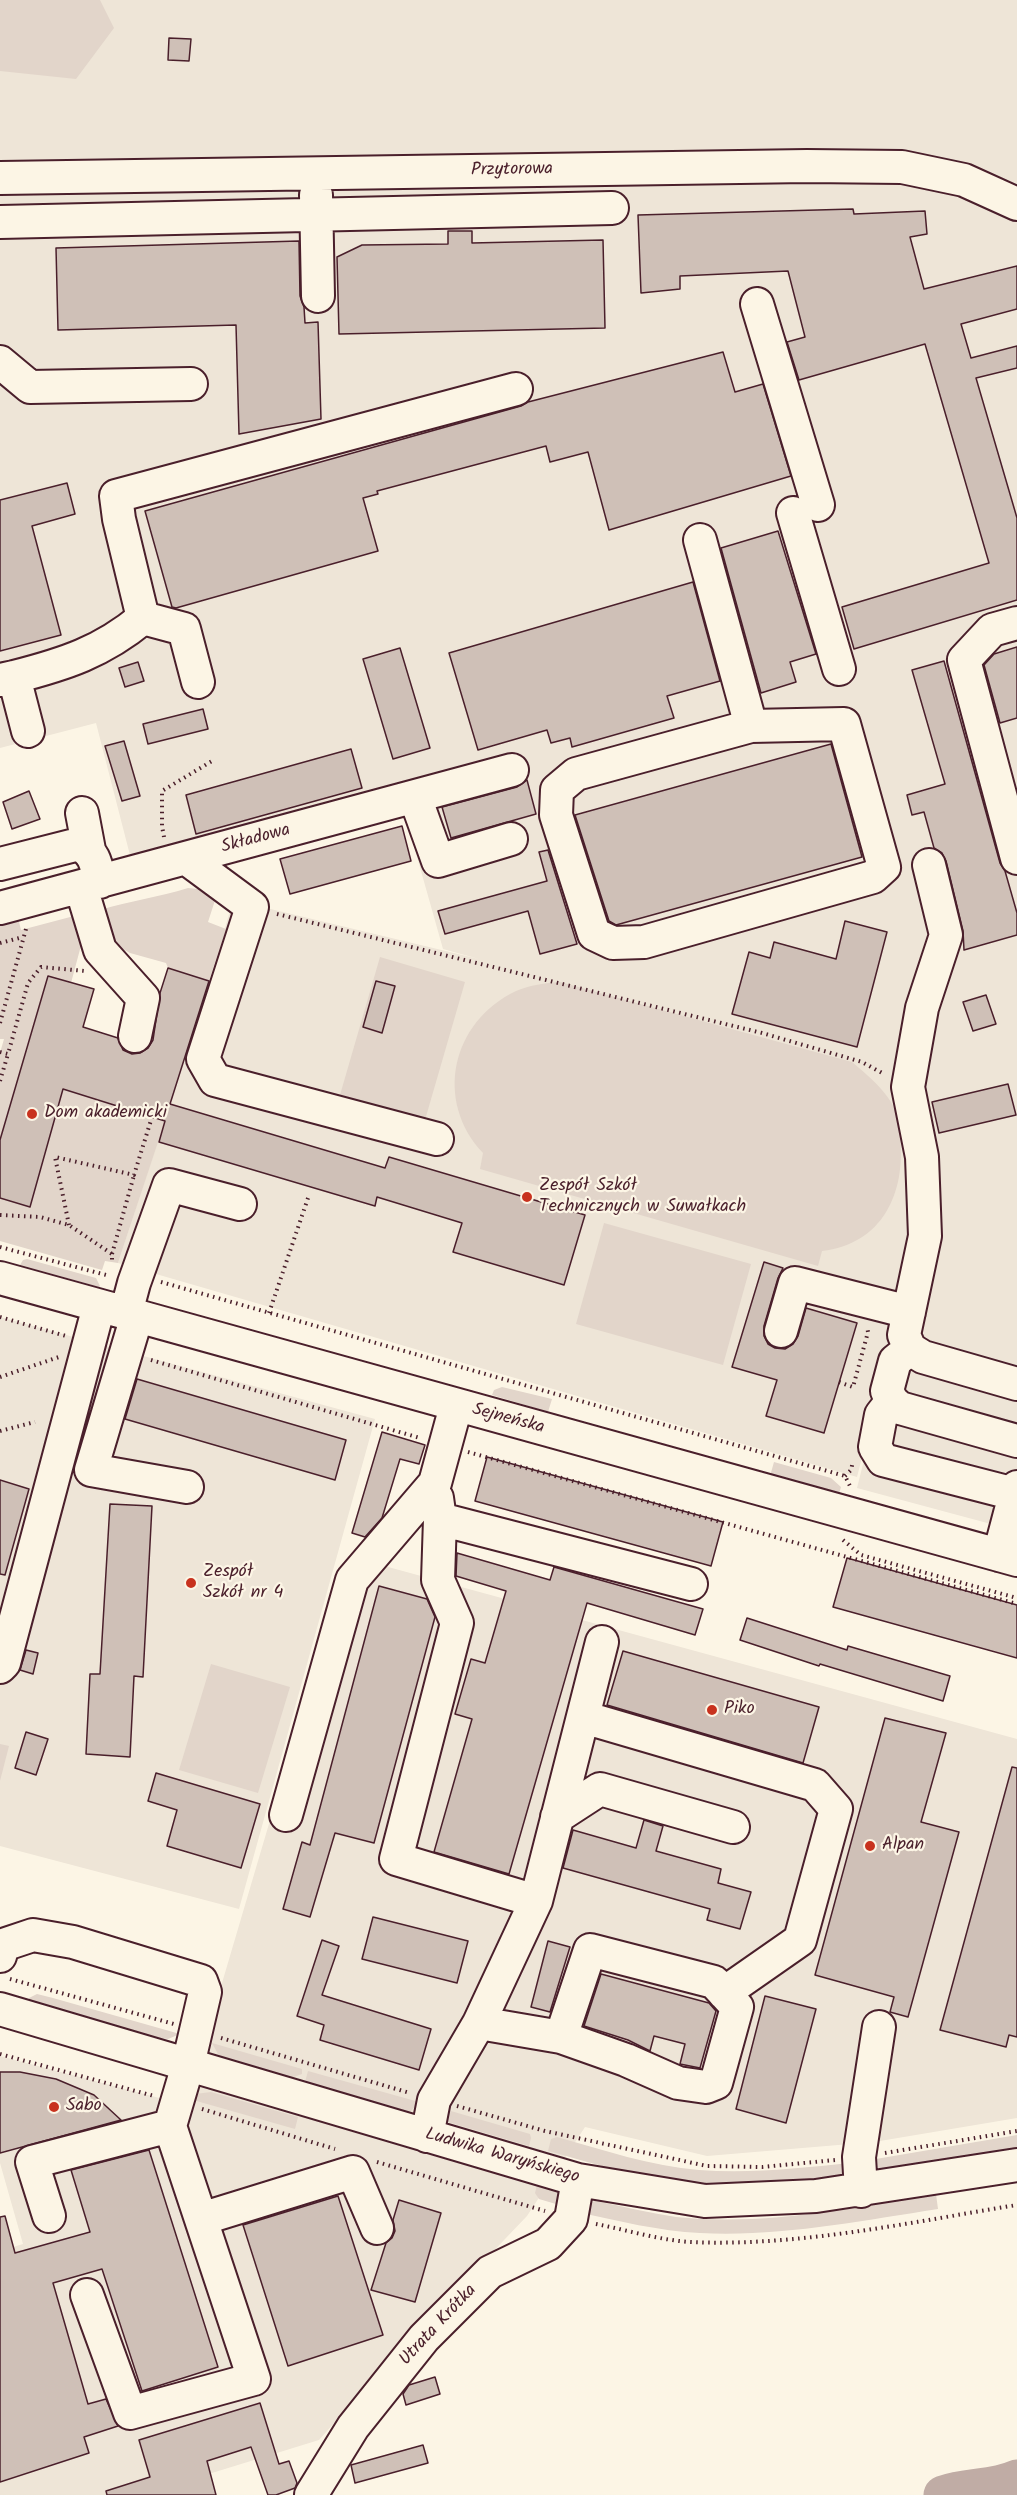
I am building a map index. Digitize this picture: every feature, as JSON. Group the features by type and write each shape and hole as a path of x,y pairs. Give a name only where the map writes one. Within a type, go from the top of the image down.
{"street":[{"name":"Przytorowa","path":"0,178 807,166 902,167 964,180 1017,204"},
{"path":"509,210 510,172"},
{"path":"314,173 318,296"},
{"path":"0,222 612,208"},
{"path":"757,304 806,509 839,669"},
{"path":"0,363 30,387 191,384"},
{"path":"143,618 119,519 116,496 516,389"},
{"path":"700,540 751,726"},
{"path":"28,731 7,678 67,663 119,638 143,618"},
{"path":"143,618 184,629 198,682"},
{"path":"1017,623 992,630 964,660 1017,858"},
{"path":"844,724 884,867 873,877 644,942 612,943 594,934 556,815 557,790 576,774 751,726 844,724"},
{"name":"Składowa","path":"0,908 512,770"},
{"path":"415,797 438,861 510,839"},
{"path":"82,813 89,850 95,859 91,884 100,950 143,998 135,1036"},
{"path":"0,864 79,844 89,850"},
{"path":"179,861 252,907 203,1059 215,1080 437,1139"},
{"path":"928,865 946,935 922,1008 908,1087 922,1156 925,1236 904,1335 910,1348 923,1357 1017,1384"},
{"path":"187,1487 92,1470 126,1352 120,1312 122,1280 170,1185 240,1204"},
{"name":"Sejneńska","path":"0,1278 1008,1558"},
{"path":"781,1331 795,1282 909,1312"},
{"path":"0,1667 4,1663 87,1352 120,1312"},
{"path":"910,1348 895,1361 887,1391 892,1401 900,1408 1017,1441"},
{"path":"892,1401 881,1415 875,1447 883,1460 1016,1491 1008,1558"},
{"path":"456,1406 435,1483 440,1519 438,1580 456,1623 396,1859 536,1901"},
{"path":"286,1815 352,1580 435,1483"},
{"path":"440,1519 691,1584"},
{"path":"427,2136 434,2100 479,2023 536,1901 602,1642"},
{"path":"583,1717 815,1785 836,1809 800,1940 724,1993"},
{"path":"557,1817 600,1789 733,1827"},
{"path":"0,1956 3,1945 33,1935 73,1942 201,1981 205,1992 188,2065 170,2126 254,2379 130,2413 87,2295"},
{"path":"479,2023 561,2037 627,2060 678,2082 706,2087 716,2083 737,2007 714,1982 590,1950 561,2037"},
{"name":"Ludwika Waryńskiego","path":"0,2008 578,2180 705,2201 816,2196 861,2191 1017,2165"},
{"path":"861,2191 859,2157 879,2028"},
{"path":"49,2216 32,2162 170,2126"},
{"path":"201,2220 353,2172 377,2228"},
{"name":"Utrata Krótka","path":"311,2495 353,2427 424,2338 490,2272 548,2244 571,2219 578,2180"}],"path":[{"path":"179,861 162,826 162,791 212,761"},
{"path":"252,907 762,1033 862,1062 908,1087"},
{"path":"0,1023 26,929"},
{"path":"0,943 24,937"},
{"path":"0,1081 28,983 41,967 94,972"},
{"path":"0,1052 8,1054"},
{"path":"112,1254 152,1117"},
{"path":"69,1225 55,1157 134,1175"},
{"path":"269,1313 308,1198"},
{"path":"0,1215 40,1216 69,1225 112,1254 122,1280"},
{"path":"0,1248 122,1280 150,1279 845,1476 854,1493"},
{"path":"0,1317 87,1352"},
{"path":"839,1382 854,1387 868,1332 865,1322"},
{"path":"0,1377 63,1356 87,1352"},
{"path":"126,1352 446,1445 1017,1604"},
{"path":"0,1431 35,1422"},
{"path":"0,1976 545,2131 707,2166 762,2167 859,2157 1017,2131"}],"shaded area":[{"path":"0,0 1017,0 1017,1531 857,1488 917,1248 915,1248 857,1477 118,1263 210,981 233,900 479,959 443,949 399,793 132,863 96,723 0,748"},
{"path":"0,0 100,0 114,28 76,79 0,71"},
{"path":"188,888 218,891 208,922 226,929 209,981 168,968 166,963 130,953 105,939 100,910"},
{"path":"17,914 21,930 74,916 83,938 71,983 48,976 0,1140 0,1053 4,1039 0,1039 0,918"},
{"path":"380,957 465,982 425,1120 340,1095"},
{"path":"560,982 852,1062 887,1096 897,1119 901,1158 899,1178 886,1213 875,1227 860,1238 843,1246 822,1251 818,1266 480,1169 483,1153 468,1132 458,1110 455,1087 457,1064 464,1042 477,1022 494,1005 516,991"},
{"path":"63,1089 165,1121 118,1263 105,1261 102,1270 0,1241 0,1198 30,1207"},
{"path":"604,1223 751,1264 723,1365 576,1324"},
{"path":"27,1259 96,1278 100,1286 20,1265 23,1260"},
{"name":"Zespół Szkół nr 4","path":"0,1317 375,1419 239,1909 0,1846"},
{"path":"502,1387 552,1399 548,1412 492,1395 494,1390"},
{"path":"774,1462 831,1478 841,1487 839,1494 770,1476"},
{"path":"348,1556 1017,1739 1017,2118 874,2142 707,2156 585,2127 527,2216 397,2352 319,2440 160,2489 161,2495 0,2495 0,2251 23,2244 0,2163 0,2056 186,2105"},
{"path":"211,1664 290,1687 258,1793 179,1770"},
{"path":"0,1744 9,1746 0,1781"},
{"path":"37,1994 180,2034 168,2039 142,2036 28,2003 29,1998"},
{"path":"212,2043 302,2069 302,2074 291,2078 224,2058 218,2054"},
{"path":"308,2071 419,2102 410,2112 305,2082"},
{"path":"211,2092 298,2117 295,2129 193,2100 195,2094"},
{"path":"444,2109 530,2134 529,2146 448,2122"},
{"path":"1017,2135 1017,2150 871,2174 870,2160"},
{"path":"557,2137 627,2157 681,2168 756,2171 850,2163 851,2177 745,2184 703,2184 665,2180 548,2151 551,2139"},
{"path":"537,2185 560,2191 566,2207 539,2199 535,2193"},
{"path":"936,2194 938,2209 820,2227 760,2233 685,2232 578,2212 582,2204 595,2201 676,2217 773,2218"}],"building":[{"path":"169,38 191,39 189,61 168,60"},
{"path":"853,209 854,214 925,211 927,234 910,237 924,289 1017,266 1017,309 961,324 971,358 1017,346 1017,368 976,378 1017,518 1017,600 854,649 842,607 989,563 925,344 799,380 787,342 805,337 788,271 680,276 680,289 641,293 638,215"},
{"path":"448,231 472,231 472,243 603,240 605,328 339,334 337,257 362,245 448,244"},
{"path":"299,241 300,296 304,307 305,323 318,322 321,419 239,434 236,325 58,330 56,248"},
{"path":"723,352 735,392 763,384 791,476 609,530 588,452 550,462 546,446 377,491 378,494 363,498 378,551 176,608 172,607 145,511 521,406 528,402"},
{"path":"67,483 75,514 32,526 61,635 0,651 0,500"},
{"path":"778,531 816,654 790,662 796,682 761,693 721,548"},
{"path":"693,582 720,681 667,696 674,718 572,747 570,738 551,743 547,730 478,750 449,653"},
{"path":"1017,647 1017,718 1000,723 984,665 994,654"},
{"path":"400,648 430,748 393,759 363,659"},
{"path":"944,661 1000,863 1005,871 1017,913 1017,935 964,950 963,931 946,861 942,853 934,848 924,812 912,815 907,795 945,784 912,670"},
{"path":"138,662 144,681 125,687 119,668"},
{"path":"203,709 208,729 148,744 143,724"},
{"path":"124,741 140,796 122,801 105,746"},
{"path":"831,744 862,857 616,925 609,921 575,815"},
{"path":"351,749 362,788 196,834 186,795"},
{"path":"527,780 536,814 451,838 442,807 517,787"},
{"path":"29,791 40,819 12,829 3,802"},
{"path":"402,826 411,861 290,894 280,859"},
{"path":"548,850 577,944 540,954 528,911 445,934 438,911 547,881 539,852"},
{"path":"845,921 887,932 857,1047 732,1014 749,952 770,958 774,942 836,959"},
{"path":"168,968 209,981 170,1104 385,1168 389,1157 585,1215 564,1285 453,1252 462,1223 377,1197 375,1206 159,1142 165,1121 63,1089 30,1207 0,1198 0,1140 48,976 94,989 83,1027 118,1038 123,1050 132,1054 140,1053 148,1048 153,1040 160,993"},
{"path":"376,981 395,986 382,1033 363,1027"},
{"path":"986,995 996,1024 973,1031 963,1002"},
{"path":"1008,1084 1016,1115 939,1133 932,1102"},
{"path":"764,1262 783,1268 764,1326 764,1336 768,1344 775,1348 785,1349 793,1344 798,1336 806,1308 857,1323 824,1433 766,1416 777,1380 732,1367"},
{"path":"137,1379 346,1440 335,1480 125,1419"},
{"path":"382,1432 425,1445 419,1464 400,1459 382,1518 365,1537 352,1533"},
{"path":"487,1457 723,1522 711,1566 475,1501"},
{"path":"0,1480 29,1489 5,1575 0,1574"},
{"path":"110,1504 152,1506 143,1677 134,1676 130,1757 86,1754 90,1674 100,1674"},
{"path":"457,1553 550,1580 554,1567 703,1609 695,1635 587,1603 509,1874 434,1852 472,1719 455,1714 471,1659 485,1663 506,1591 456,1576"},
{"path":"847,1558 1017,1605 1017,1658 833,1607"},
{"path":"379,1586 427,1599 435,1617 374,1843 335,1833 310,1917 283,1909 302,1842 310,1845"},
{"path":"747,1618 847,1650 848,1646 950,1676 943,1701 820,1664 819,1666 740,1640"},
{"path":"26,1650 38,1653 33,1674 20,1670"},
{"name":"Piko","path":"623,1651 819,1707 803,1763 607,1705"},
{"path":"885,1718 946,1733 921,1822 959,1832 908,2017 890,2012 894,1997 815,1975"},
{"path":"26,1732 48,1739 36,1775 15,1768"},
{"path":"1012,1767 1017,1768 1017,2037 1009,2035 1006,2047 940,2030"},
{"path":"156,1773 260,1804 241,1868 167,1846 177,1810 148,1801"},
{"path":"644,1820 663,1826 656,1851 721,1869 718,1883 751,1892 740,1929 707,1920 710,1909 563,1868 573,1830 636,1848"},
{"path":"373,1917 468,1941 457,1983 362,1959"},
{"path":"322,1940 339,1946 322,1995 431,2029 419,2070 320,2040 324,2025 297,2016"},
{"path":"548,1941 570,1947 550,2012 531,2007"},
{"path":"601,1974 709,2003 716,2011 700,2068 680,2064 685,2044 654,2036 650,2051 628,2040 584,2026"},
{"path":"765,1996 816,2009 786,2123 736,2109"},
{"name":"Sabo","path":"0,2072 20,2072 56,2079 94,2095 121,2120 0,2153"},
{"path":"149,2150 218,2367 142,2391 102,2269 53,2283 88,2404 106,2399 118,2426 84,2437 89,2453 0,2482 0,2217 5,2216 15,2253 90,2232 71,2170"},
{"path":"338,2196 383,2335 288,2366 243,2225"},
{"path":"399,2200 441,2213 415,2302 371,2290 386,2243 395,2231 393,2220"},
{"path":"435,2377 440,2394 406,2405 403,2394 409,2385"},
{"path":"260,2403 279,2464 289,2461 297,2483 295,2488 276,2495 268,2495 251,2447 207,2461 216,2495 107,2495 106,2491 150,2477 139,2440"},
{"path":"423,2445 428,2463 355,2483 351,2465"}],"waterway":[{"path":"943,2495 999,2485 1017,2479"}],"place":[{"name":"Dom akademicki","path":"32,1114"},
{"name":"Zespół Szkół Technicznych w Suwałkach","path":"527,1197"},
{"name":"Zespół Szkół nr 4","path":"191,1583"},
{"name":"Piko","path":"712,1710"},
{"name":"Alpan","path":"870,1846"},
{"name":"Sabo","path":"54,2107"}]}
